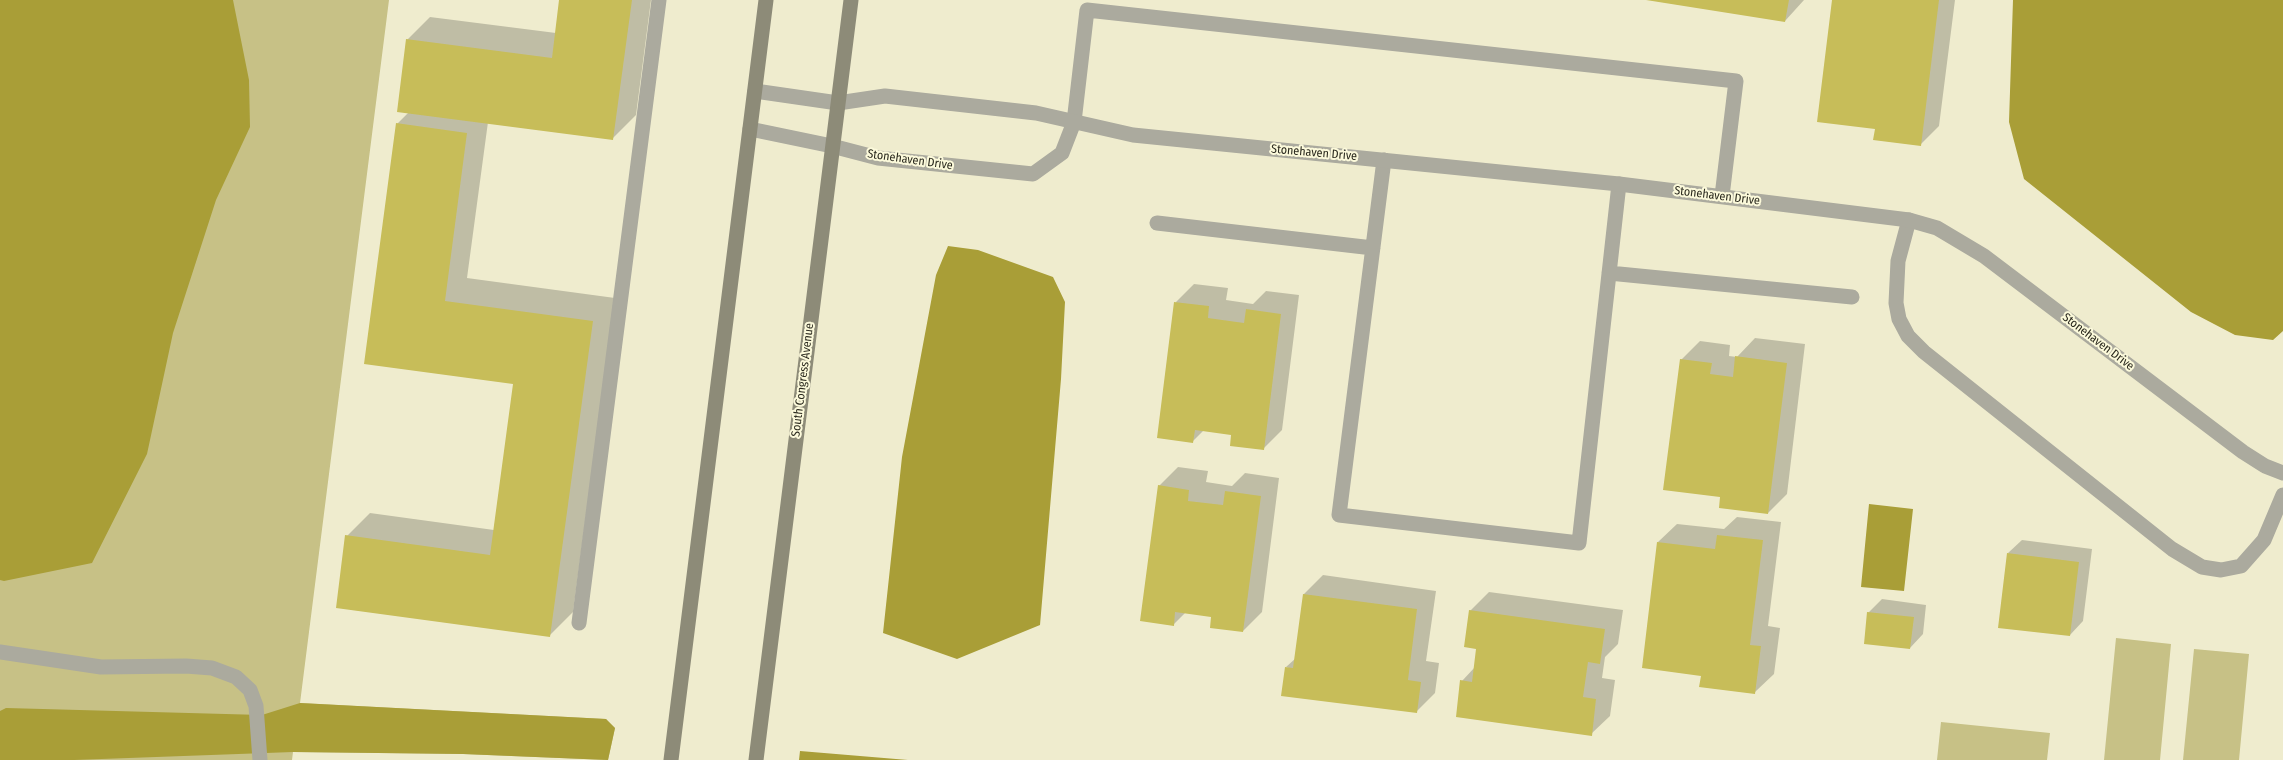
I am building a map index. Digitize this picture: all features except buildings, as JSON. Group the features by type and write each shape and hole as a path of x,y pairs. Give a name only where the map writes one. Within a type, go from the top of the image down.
{"main road":[{"path":"671,760 766,0"},
{"name":"South Congress Avenue","path":"756,760 851,0"}],"street":[{"path":"579,623 659,0"},
{"path":"1074,122 1086,10 1736,81 1722,196"},
{"name":"Stonehaven Drive","path":"754,90 838,103 885,96 1036,113 1133,136 1619,184 1909,220 1938,228 1984,256 2243,452 2265,466 2283,473"},
{"name":"Stonehaven Drive","path":"750,129 832,146 878,158 1033,174 1062,153 1074,122"},
{"path":"1384,160 1339,515 1578,543 1619,184"},
{"path":"1909,220 1898,261 1896,303 1899,319 1908,336 1924,352 2172,549 2202,567 2221,570 2241,566 2264,540 2283,495"},
{"path":"1157,223 1373,248"},
{"path":"1608,272 1852,297"},
{"path":"0,652 101,667 186,666 212,668 236,677 250,690 256,706 260,760"}],"shaded area":[{"path":"0,0 389,0 300,703 606,719 615,728 608,760 463,754 293,752 292,760 0,760"},
{"path":"0,0 233,0 249,80 250,127 216,200 173,333 147,454 92,563 4,581 0,580"},
{"path":"2013,0 2283,0 2283,331 2273,340 2235,335 2191,312 2024,179 2009,122"},
{"path":"948,246 978,250 1053,277 1065,302 1061,379 1040,625 957,659 883,633 902,457 936,275"},
{"path":"1869,504 1913,509 1904,591 1861,587"},
{"path":"2116,638 2171,644 2160,760 2104,760"},
{"path":"2194,649 2249,654 2239,760 2183,760"},
{"path":"300,703 606,719 615,728 608,760 463,754 293,752 74,760 0,760 0,711 6,708 262,715"},
{"path":"1941,722 2050,733 2047,760 1937,760"},
{"path":"800,751 908,760 799,760"}]}
